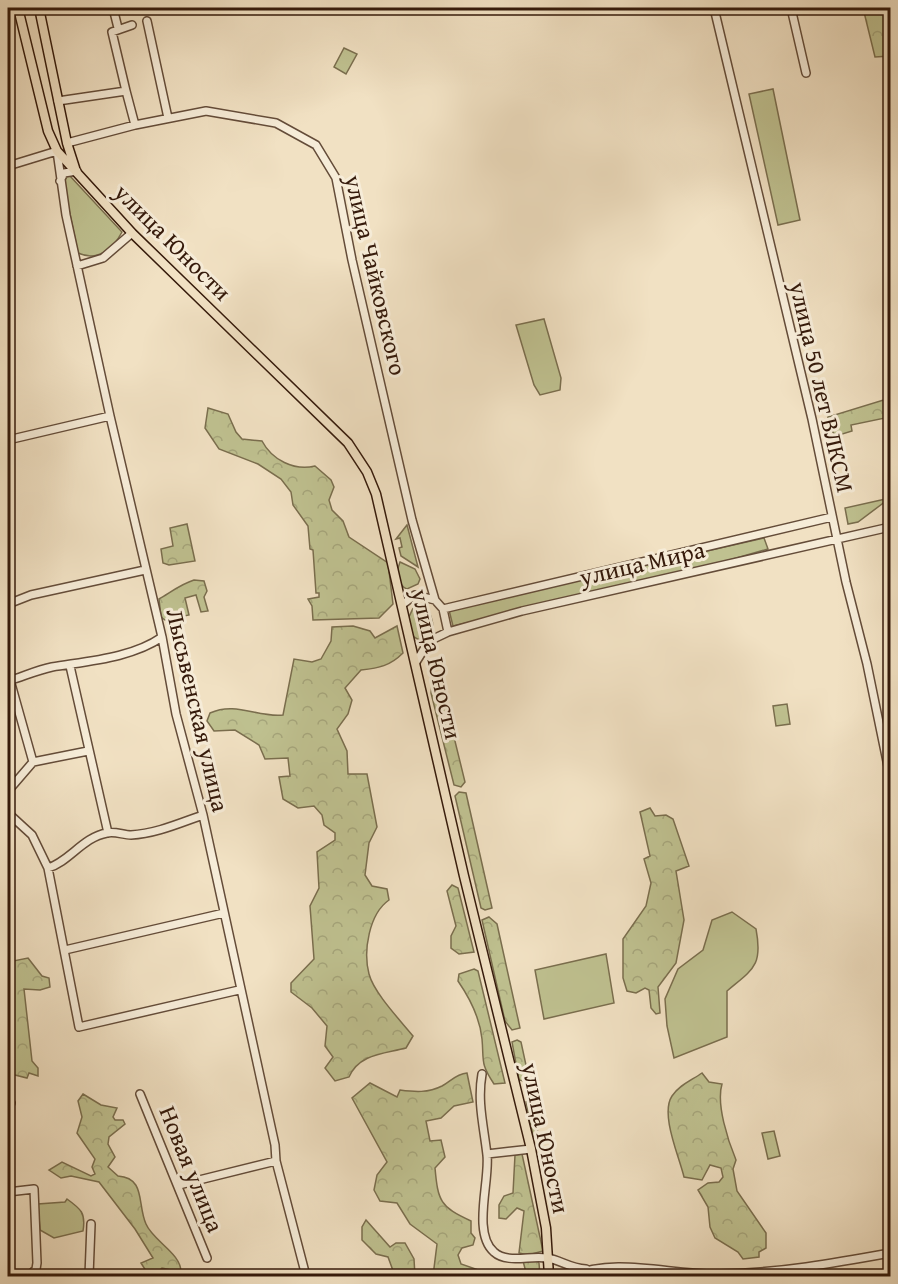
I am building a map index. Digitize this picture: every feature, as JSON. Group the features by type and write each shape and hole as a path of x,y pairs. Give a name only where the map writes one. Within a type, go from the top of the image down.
{"main road":[{"name":"Лысьвенская улица","path":"18,8 48,131 57,151 77,171"},
{"path":"39,8 67,143 77,171"},
{"path":"57,151 67,143"},
{"name":"улица Юности","path":"77,171 132,233 348,443 367,472 376,494 403,604 406,628 416,662 464,876 531,1149 549,1258 549,1276"}],"street":[{"path":"113,8 118,28"},
{"name":"улица 50 лет ВЛКСМ","path":"714,8 812,419 836,538 891,776"},
{"path":"791,8 806,73"},
{"path":"147,21 168,118"},
{"path":"132,25 112,32 135,125"},
{"path":"58,100 126,92"},
{"name":"улица Чайковского","path":"67,143 135,125 206,111 276,123 316,145 333,172 412,520 435,600 442,609 448,632"},
{"path":"8,166 57,151"},
{"name":"Лысьвенская улица","path":"57,151 60,181 110,416 162,637 176,714 224,913 239,990 275,1145 276,1161 306,1276"},
{"path":"60,181 64,173 77,171"},
{"path":"77,266 103,258 132,233"},
{"path":"8,440 110,416"},
{"name":"улица Мира","path":"442,609 832,517"},
{"name":"улица Мира","path":"416,662 429,641 448,632 542,606 891,527"},
{"path":"8,604 32,595 145,570"},
{"path":"403,604 415,595 435,600"},
{"path":"33,762 9,680 54,667 70,666 149,646 162,637"},
{"path":"70,666 108,833"},
{"path":"8,791 33,762 88,751"},
{"path":"8,813 32,835 48,868 80,1027 239,990"},
{"path":"48,868 57,865 76,848 108,833 131,835 164,829 202,815"},
{"path":"65,950 224,913"},
{"path":"482,1074 478,1095 487,1154 488,1178 482,1212 486,1243 494,1253 505,1258 549,1258 572,1268 615,1267 684,1274 724,1274 891,1253"},
{"name":"Новая улица","path":"140,1094 207,1258"},
{"path":"487,1154 531,1149"},
{"path":"179,1185 276,1161"},
{"path":"8,1192 34,1189 37,1263 36,1269 30,1276"},
{"path":"89,1276 91,1224"},
{"path":"571,1276 592,1269"}],"green space":[{"path":"863,8 890,8 890,56 875,57"},
{"path":"344,48 357,54 346,74 334,67"},
{"path":"773,89 800,220 778,225 749,94"},
{"path":"70,176 122,232 114,244 98,255 78,253 63,181 64,177"},
{"path":"544,319 561,378 560,390 540,395 534,385 516,325"},
{"path":"890,398 890,417 851,425 852,431 836,436 827,425 828,417"},
{"path":"208,408 228,414 236,432 242,439 262,441 278,459 299,467 315,466 331,480 334,487 329,500 332,510 343,521 349,537 388,563 393,604 379,618 313,620 312,606 308,599 319,597 319,593 316,593 313,550 310,549 308,526 293,505 291,492 281,479 258,464 219,449 205,428"},
{"path":"890,498 858,522 848,524 845,508"},
{"path":"187,524 195,561 169,565 163,563 161,549 173,546 170,528"},
{"path":"407,525 418,567 401,556 400,538 396,539"},
{"path":"764,538 768,549 705,567 453,626 449,610"},
{"path":"400,562 415,569 420,579 418,584 407,589 401,584 398,573"},
{"path":"194,580 204,581 207,591 204,597 208,611 201,612 196,595 185,598 189,615 165,620 161,617 159,599"},
{"path":"415,604 427,607 433,626 431,635 423,642 412,636 408,619"},
{"path":"353,626 370,631 375,638 397,626 403,653 384,666 361,670 345,688 352,700 348,714 337,729 347,751 348,774 367,774 377,827 369,843 365,875 372,886 387,889 389,900 377,914 369,934 367,965 369,974 382,998 413,1036 406,1048 365,1059 353,1069 349,1077 335,1081 325,1068 333,1057 325,1046 327,1026 312,1008 291,992 291,983 314,959 310,906 319,888 317,852 335,840 335,833 324,825 322,815 314,806 298,808 283,799 279,777 290,776 288,758 265,759 259,745 235,730 214,731 207,721 210,713 229,709 283,715 294,659 312,662 321,659 331,641 332,627"},
{"path":"437,682 442,688 465,782 461,787 454,785 431,693 432,684"},
{"path":"787,704 790,724 776,726 773,706"},
{"path":"459,792 466,793 492,908 485,910 481,908 455,796"},
{"path":"650,808 655,816 666,815 673,819 689,866 676,871 684,920 676,963 658,987 660,1013 656,1014 651,1008 649,990 645,988 636,993 627,991 623,978 623,939 646,906 651,883 644,859 650,856 640,812"},
{"path":"452,885 458,888 474,952 459,954 451,948 451,936 456,926 447,891"},
{"path":"732,912 756,929 758,951 754,966 727,991 727,1037 674,1058 667,1026 665,999 678,969 703,950 712,920"},
{"path":"489,917 497,924 520,1028 512,1030 505,1021 482,920"},
{"path":"606,954 614,1003 544,1019 535,970"},
{"path":"28,958 42,976 49,978 50,987 40,990 24,989 32,1061 38,1068 38,1076 29,1073 27,1078 15,1075 8,1069 8,962"},
{"path":"474,969 478,971 505,1083 494,1084 486,1071 479,1024 470,1001 458,981 459,974"},
{"path":"517,1040 521,1042 529,1079 527,1082 519,1080 512,1042"},
{"path":"467,1073 473,1102 454,1106 441,1118 426,1121 430,1141 441,1140 445,1157 435,1168 442,1202 471,1221 471,1233 475,1238 473,1245 462,1248 458,1255 461,1264 487,1273 485,1276 433,1276 437,1244 410,1224 397,1203 380,1201 374,1190 377,1175 387,1162 352,1098 370,1083 397,1097 400,1090 432,1090"},
{"path":"702,1073 709,1082 722,1084 722,1112 726,1133 736,1160 733,1169 737,1191 766,1233 766,1248 759,1252 759,1257 743,1259 738,1252 715,1238 710,1227 708,1207 698,1190 708,1183 719,1182 723,1177 721,1168 710,1165 702,1180 684,1177 669,1124 669,1104 678,1089"},
{"path":"83,1094 101,1105 117,1108 113,1117 115,1120 123,1120 125,1124 109,1137 108,1144 115,1157 108,1167 118,1176 133,1182 137,1187 146,1224 154,1236 177,1259 181,1272 162,1268 159,1271 164,1276 146,1276 148,1274 141,1263 153,1258 135,1229 99,1182 71,1176 61,1178 49,1170 62,1162 91,1176 95,1174 92,1167 95,1159 77,1133 82,1117 78,1101"},
{"path":"536,1101 540,1118 536,1137 533,1136 526,1102"},
{"path":"774,1131 780,1156 768,1159 762,1133"},
{"path":"522,1154 543,1251 528,1255 519,1253 524,1211 517,1208 506,1219 499,1218 499,1205 504,1196 513,1193 515,1155"},
{"path":"67,1199 83,1216 83,1231 54,1238 40,1230 38,1204 65,1202"},
{"path":"366,1220 390,1247 396,1243 405,1243 414,1259 415,1276 395,1276 388,1257 376,1254 362,1240 362,1227"},
{"path":"535,1259 539,1263 540,1276 535,1274 527,1276 523,1261"}]}
